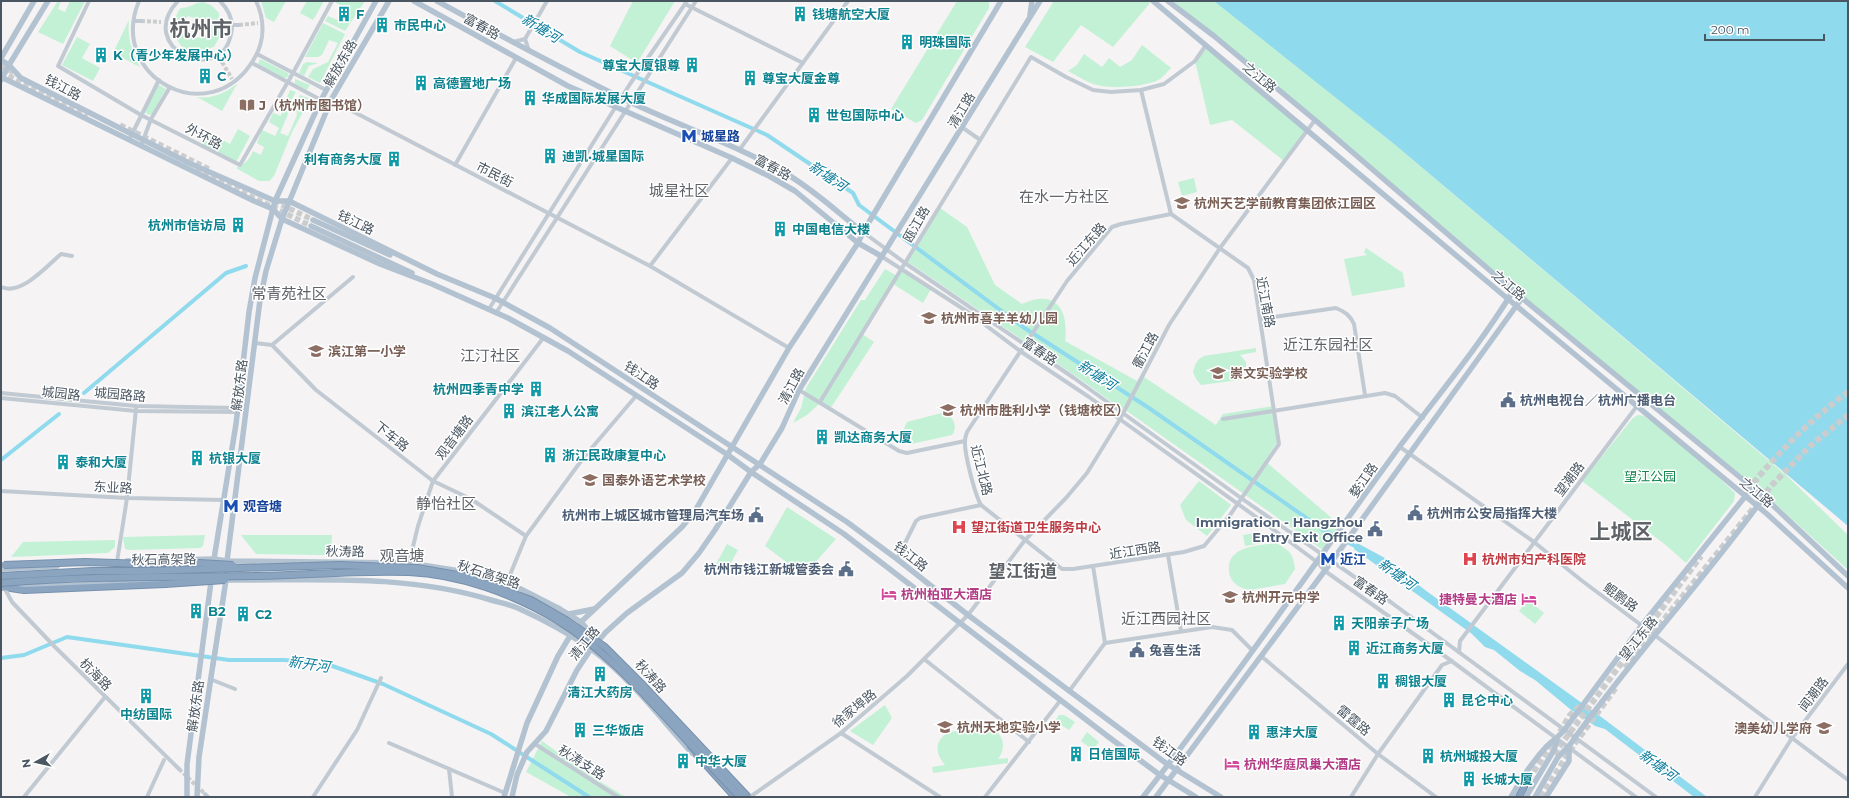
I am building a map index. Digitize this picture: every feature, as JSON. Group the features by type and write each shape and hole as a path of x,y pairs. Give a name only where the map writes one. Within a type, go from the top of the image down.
{"highway":[{"path":"2,567 56,562 146,564 182,562 259,567"},
{"name":"秋石高架路","path":"1,576 92,570 146,571 339,565 417,568 469,577 531,600 566,620 604,647 663,706 749,797"},
{"name":"秋石高架路","path":"2,586 78,579 411,572 458,580 532,606 556,619 601,651 638,686 740,797"},
{"path":"2,586 24,590 184,584 261,576"},
{"path":"663,706 676,717 754,797"},
{"path":"681,734 696,756 734,797"},
{"path":"1519,797 1524,787"}],"main road":[{"path":"1,59 34,1"},
{"path":"2,79 48,1"},
{"name":"解放东路","path":"187,797 187,764 214,559 238,410 255,278 275,200 326,90 376,1"},
{"name":"解放东路","path":"197,797 199,757 226,580 227,561 260,300 266,271 282,219 331,100 389,1"},
{"name":"富春路","path":"414,1 568,86 626,110 732,158 795,191 858,243 881,256"},
{"name":"富春路","path":"436,1 570,73 631,102 740,149 787,174 863,232"},
{"name":"清江路","path":"514,775 519,747 527,724 558,656 570,636 581,622 682,527 695,511 789,348 858,243 872,215 1001,1"},
{"path":"1029,18 1032,1"},
{"name":"清江路","path":"514,775 527,752 546,731 577,670 591,649 627,613 682,573 715,530 751,472 760,464 782,428 799,390 896,232 907,218 963,128 1040,1"},
{"name":"之江路","path":"1154,1 1508,300 1758,506 1848,588"},
{"name":"之江路","path":"1168,1 1214,36 1315,120 1513,291 1764,497 1848,576"},
{"name":"钱江路","path":"1,59 21,78 142,143 254,201 273,209 282,219 380,264 432,284 489,309 568,351 728,455 844,534 1060,701 1160,775 1196,797"},
{"name":"钱江路","path":"2,79 131,137"},
{"name":"钱江路","path":"142,143 275,200 289,201 437,274 495,298 550,328 847,522 1167,764 1221,797"},
{"path":"432,284 398,265 312,223 437,274"},
{"name":"婺江路","path":"1143,797 1253,651 1400,447 1423,418 1513,291"},
{"name":"婺江路","path":"1156,797 1325,571 1522,298"},
{"name":"望江东路","path":"1557,739 1589,699 1642,625 1752,488"},
{"name":"望江东路","path":"1535,797 1558,757 1569,746 1599,704 1654,635 1703,577 1764,497"},
{"name":"秋涛路","path":"2,567 214,559 227,561 409,563 473,573 507,582 569,614 581,622 598,642 616,656 645,684 684,732 744,797"},
{"name":"秋涛路","path":"2,586 212,580 353,581 407,583 436,586 479,596 522,609 591,649 632,687 734,797"},
{"path":"569,614 596,608"},
{"path":"1511,797 1525,773 1548,745 1557,739"},
{"path":"1526,797 1554,750 1557,739"},
{"path":"1546,797 1569,762 1569,746"},
{"path":"504,795 514,775"},
{"path":"512,797 514,775"}],"street":[{"name":"外环路","path":"89,1 58,66 141,114 240,165 293,73 332,1"},
{"path":"140,1 134,13 133,34 138,55 150,73 158,80 170,87 187,93 208,93 229,86 233,80 252,63 257,54 263,34 260,23 261,12 256,1"},
{"path":"178,1 171,9 166,23 166,31 169,41 176,50 185,57 195,60 206,59 216,55 225,48 230,38 232,25 231,17 226,7 220,1"},
{"path":"513,42 525,39 547,1"},
{"path":"496,313 696,1"},
{"path":"740,149 848,1"},
{"path":"489,309 618,107 630,84 686,2 692,7 803,63"},
{"path":"134,21 141,21"},
{"path":"161,22 166,23"},
{"path":"232,25 239,25"},
{"path":"525,39 530,51"},
{"path":"1206,45 1195,61 1164,84 1141,90 1171,214 1220,248"},
{"path":"257,54 326,90"},
{"path":"216,55 222,62"},
{"name":"瓯江路","path":"820,402 914,249 979,139 1031,57 1066,77 1093,90 1111,92 1141,90"},
{"path":"455,165 516,58"},
{"path":"252,63 321,100"},
{"path":"131,137 158,80"},
{"path":"142,143 151,119 170,87"},
{"name":"市民街","path":"331,100 650,266 789,348"},
{"name":"衢江路","path":"960,623 968,615 1025,540 1066,498 1087,473 1119,421 1169,325 1220,248 1306,130 1315,120"},
{"path":"963,128 979,139"},
{"path":"650,266 732,158"},
{"name":"近江东路","path":"1020,351 1067,281 1112,227 1171,214"},
{"name":"富春路","path":"863,232 905,263 1074,378 1241,498 1332,561 1566,729 1574,738 1656,797"},
{"name":"近江南路","path":"1220,248 1248,268 1254,280 1279,444 1237,504"},
{"path":"1,287 20,287 31,280 61,254 72,256"},
{"name":"富春路","path":"881,256 968,312 1020,351 1089,397 1119,421 1317,562 1325,571 1452,661 1557,739 1569,746 1636,797"},
{"path":"255,343 272,345 353,277"},
{"path":"1260,319 1336,308 1344,311 1350,316 1354,324 1365,395"},
{"name":"观音塘路","path":"409,563 418,526 433,481 544,337"},
{"name":"下车路","path":"272,345 316,390 433,481 471,500 526,536"},
{"name":"近江北路","path":"1020,351 967,432 964,441 977,498 981,505 1025,540"},
{"path":"799,390 892,448 903,452 907,453 964,441"},
{"name":"城园路路","path":"1,393 136,406 238,410"},
{"path":"1223,419 1385,393 1395,396 1423,418"},
{"path":"507,582 526,536 584,457 636,396"},
{"name":"城园路","path":"1,398 136,411 238,410"},
{"path":"117,562 127,498 136,406"},
{"name":"望潮路","path":"1459,652 1461,640 1476,619 1636,406"},
{"name":"鲲鹏路","path":"1400,447 1534,542 1564,567 1848,780"},
{"name":"东业路","path":"1,491 127,498 224,500"},
{"name":"近江西路","path":"1025,540 1062,569 1073,569 1168,555 1204,546 1219,530 1237,504"},
{"path":"897,559 916,521 920,518 981,505"},
{"path":"1168,555 1180,631"},
{"path":"1093,566 1105,643"},
{"name":"杭海路","path":"2,586 12,602 46,638 179,769"},
{"name":"徐家埠路","path":"749,797 841,733 907,676 960,623"},
{"path":"1070,690 1105,643 1212,626 1232,630 1253,651"},
{"path":"1449,645 1461,640"},
{"path":"1442,654 1442,665"},
{"name":"雷霆路","path":"1261,656 1378,754 1436,797"},
{"path":"924,659 1029,742"},
{"path":"1351,797 1378,754 1442,665 1452,661"},
{"name":"闻潮路","path":"1755,797 1792,738 1848,664"},
{"path":"313,797 357,730 381,678"},
{"path":"210,679 235,689"},
{"path":"24,797 105,697"},
{"path":"985,797 1060,701"},
{"path":"841,733 940,797"},
{"path":"389,743 450,769 504,795"},
{"name":"秋涛支路","path":"535,744 618,797"},
{"path":"147,797 164,760"},
{"path":"450,769 452,797"}],"green space":[{"path":"58,1 61,1 58,9 65,12 70,1 85,1 63,44 38,32"},
{"path":"261,1 286,1 274,22 266,18"},
{"path":"307,1 324,1 313,20 300,13"},
{"path":"337,1 365,1 345,31 325,21 328,16 337,20 344,7 336,3"},
{"path":"633,1 675,1 637,63 610,46"},
{"path":"957,1 989,1 989,8 922,120 916,123 891,109"},
{"path":"1054,1 1147,1 1150,3 1113,47 1081,25 1053,62 1025,47"},
{"path":"1173,1 1215,1 1394,144 1786,475 1848,535 1848,570 1769,498 1513,291 1315,120"},
{"path":"203,2 211,5 219,13 222,32 214,47 206,49 200,53 185,49 180,45 177,40 175,23 178,12 181,8","holes":["188,16 194,18 197,17 209,24 209,29 205,36 196,38 184,29 182,23"]},
{"path":"129,20 131,44 140,67 113,53"},
{"path":"323,23 345,34 320,83 308,77 313,69 328,62 338,43 329,40 322,55 318,57 305,57"},
{"path":"77,37 90,44 82,58 100,68 93,81 62,65"},
{"path":"1142,45 1171,68 1160,79 1131,86 1107,87 1088,82 1068,71 1077,65 1084,54 1102,67 1109,58 1120,67 1132,60"},
{"path":"1206,45 1306,130 1284,161 1232,120 1210,125 1195,61"},
{"path":"260,59 288,73 289,76 284,79 258,64"},
{"path":"307,62 318,63 309,66 304,76 299,73 303,64"},
{"path":"295,79 310,85 307,90 295,84"},
{"path":"237,84 222,111 197,97 218,95"},
{"path":"159,85 166,89 152,114 149,115 145,110"},
{"path":"290,90 296,92 292,99 292,110 286,100"},
{"path":"300,95 308,98 309,101 292,132 274,176 269,181 259,181 236,168 242,165 250,157 253,151 261,155 264,147 257,143 262,130 275,136 279,128 269,122 273,113 281,116 282,112 276,108 278,104 286,109 288,114 280,133 288,136 297,115 295,103"},
{"path":"238,129 250,136 235,164 202,146 209,132 230,144"},
{"path":"1194,178 1197,192 1182,196 1178,182"},
{"path":"940,208 967,227 995,285 1022,304 1034,300 1044,299 1052,301 1058,305 1065,320 1065,341 1137,381 1141,375 1216,425 1223,414 1274,406 1279,439 1265,461 1341,526 1323,550 1124,409 908,262"},
{"path":"1366,248 1403,273 1405,287 1352,296 1344,259 1367,255 1364,252"},
{"path":"885,269 897,276 901,269 931,289 923,303 893,284 862,334 874,342 830,409 820,403 807,415 793,423 801,408 806,388 861,300 865,300"},
{"path":"1256,348 1256,352 1240,355 1246,362 1246,369 1239,380 1201,385 1196,379 1193,372 1195,365 1199,359 1204,356"},
{"path":"953,410 954,414 949,416 955,425 954,433 952,435 911,444 905,439 903,431 907,422"},
{"name":"望江公园","path":"1638,415 1644,416 1685,446 1735,493 1734,501 1686,563 1667,546 1582,481 1633,418"},
{"path":"1199,481 1231,505 1207,536 1186,520 1180,505"},
{"path":"787,507 836,539 804,575 765,546"},
{"path":"1261,532 1263,543 1245,546 1243,535"},
{"path":"205,535 203,546 200,548 129,550 125,549 123,537"},
{"path":"241,535 332,535 331,555 256,554"},
{"path":"115,540 115,547 108,553 11,557 23,542"},
{"path":"1276,543 1290,553 1294,564 1295,569 1285,584 1260,589 1246,589 1238,586 1230,576 1229,566 1231,559 1236,553 1251,547"},
{"path":"727,544 738,550 727,570 716,564"},
{"path":"1528,600 1544,613 1535,624 1519,611"},
{"path":"885,705 892,718 873,745 850,731"},
{"path":"1059,715 1064,715 1075,722 1069,730 1055,721"},
{"path":"984,727 995,731 1002,738 1003,748 998,759 1008,758 1008,763 933,773 932,767 945,765 938,752 939,743 944,735 949,732"},
{"path":"1087,732 1099,742 1093,750 1081,741"},
{"path":"542,741 589,775 626,797 571,797 526,772"}],"water":[{"path":"1214,1 1848,1 1848,526 1394,144"},
{"path":"1357,543 1385,558 1425,590 1604,719 1707,797 1694,797 1605,729 1595,726 1570,709 1535,680 1520,671 1494,650 1485,647 1472,634 1354,549"}],"waterway":[{"name":"新塘河","path":"495,1 580,52 767,135 853,193 859,205 1023,327 1149,408 1325,531 1359,548"},
{"path":"84,393 226,273 246,266"},
{"path":"1,460 59,414"},
{"name":"新开河","path":"1,658 24,655 67,637 229,660 284,660 324,663 383,684 491,734 589,797"}],"tunnel":[{"path":"141,21 161,22"},
{"path":"239,25 258,23"},
{"path":"222,62 232,79"},
{"path":"1,66 17,74"},
{"path":"1,72 88,115"},
{"path":"120,125 211,170"},
{"path":"196,169 311,226"},
{"path":"274,201 313,220"},
{"path":"1748,490 1771,463 1807,426 1848,392"},
{"path":"1625,668 1772,485 1810,446 1848,415"},
{"path":"1554,754 1701,556"},
{"path":"1541,797 1573,746 1617,686"},
{"path":"1560,732 1570,715 1581,705"},
{"path":"1524,787 1553,741"},
{"path":"179,769 205,794"}],"place":[{"name":"F","path":"344,14"},
{"name":"钱塘航空大厦","path":"800,14"},
{"name":"市民中心","path":"382,25"},
{"name":"明珠国际","path":"907,42"},
{"name":"K（青少年发展中心）","path":"101,55"},
{"name":"尊宝大厦银尊","path":"692,65"},
{"name":"C","path":"205,76"},
{"name":"尊宝大厦金尊","path":"750,78"},
{"name":"高德置地广场","path":"421,83"},
{"name":"华成国际发展大厦","path":"530,98"},
{"name":"J（杭州市图书馆）","path":"247,105"},
{"name":"世包国际中心","path":"814,115"},
{"name":"城星路","path":"689,136"},
{"name":"迪凯·城星国际","path":"550,156"},
{"name":"利有商务大厦","path":"394,159"},
{"name":"杭州天艺学前教育集团依江园区","path":"1182,203"},
{"name":"杭州市信访局","path":"238,225"},
{"name":"中国电信大楼","path":"780,229"},
{"name":"杭州市喜羊羊幼儿园","path":"929,318"},
{"name":"滨江第一小学","path":"316,351"},
{"name":"崇文实验学校","path":"1218,373"},
{"name":"杭州四季青中学","path":"536,389"},
{"name":"杭州电视台／杭州广播电台","path":"1508,400"},
{"name":"杭州市胜利小学（钱塘校区）","path":"948,410"},
{"name":"滨江老人公寓","path":"509,411"},
{"name":"凯达商务大厦","path":"822,437"},
{"name":"浙江民政康复中心","path":"550,455"},
{"name":"杭银大厦","path":"197,458"},
{"name":"泰和大厦","path":"63,462"},
{"name":"国泰外语艺术学校","path":"590,480"},
{"name":"观音塘","path":"231,506"},
{"name":"杭州市公安局指挥大楼","path":"1415,513"},
{"name":"杭州市上城区城市管理局汽车场","path":"756,515"},
{"name":"望江街道卫生服务中心","path":"959,527"},
{"name":"Immigration - Hangzhou Entry Exit Office","path":"1375,529"},
{"name":"近江","path":"1328,559"},
{"name":"杭州市妇产科医院","path":"1470,559"},
{"name":"杭州市钱江新城管委会","path":"846,569"},
{"name":"杭州柏亚大酒店","path":"889,594"},
{"name":"杭州开元中学","path":"1230,597"},
{"name":"捷特曼大酒店","path":"1529,599"},
{"name":"B2","path":"196,611"},
{"name":"C2","path":"243,614"},
{"name":"天阳亲子广场","path":"1339,623"},
{"name":"近江商务大厦","path":"1354,648"},
{"name":"兔喜生活","path":"1137,650"},
{"name":"清江大药房","path":"600,674"},
{"name":"稠银大厦","path":"1383,681"},
{"name":"中纺国际","path":"146,696"},
{"name":"昆仑中心","path":"1449,700"},
{"name":"杭州天地实验小学","path":"945,727"},
{"name":"澳美幼儿学府","path":"1824,728"},
{"name":"三华饭店","path":"580,730"},
{"name":"惠沣大厦","path":"1254,732"},
{"name":"日信国际","path":"1076,754"},
{"name":"杭州城投大厦","path":"1428,756"},
{"name":"中华大厦","path":"683,761"},
{"name":"杭州华庭凤巢大酒店","path":"1232,764"},
{"name":"长城大厦","path":"1469,779"}],"district":[{"name":"杭州市","path":"201,28"},
{"name":"城星社区","path":"679,190"},
{"name":"在水一方社区","path":"1064,196"},
{"name":"常青苑社区","path":"289,293"},
{"name":"近江东园社区","path":"1328,344"},
{"name":"江汀社区","path":"490,355"},
{"name":"静怡社区","path":"446,503"},
{"name":"上城区","path":"1621,531"},
{"name":"观音塘","path":"402,555"},
{"name":"望江街道","path":"1023,571"},
{"name":"近江西园社区","path":"1166,618"}]}
